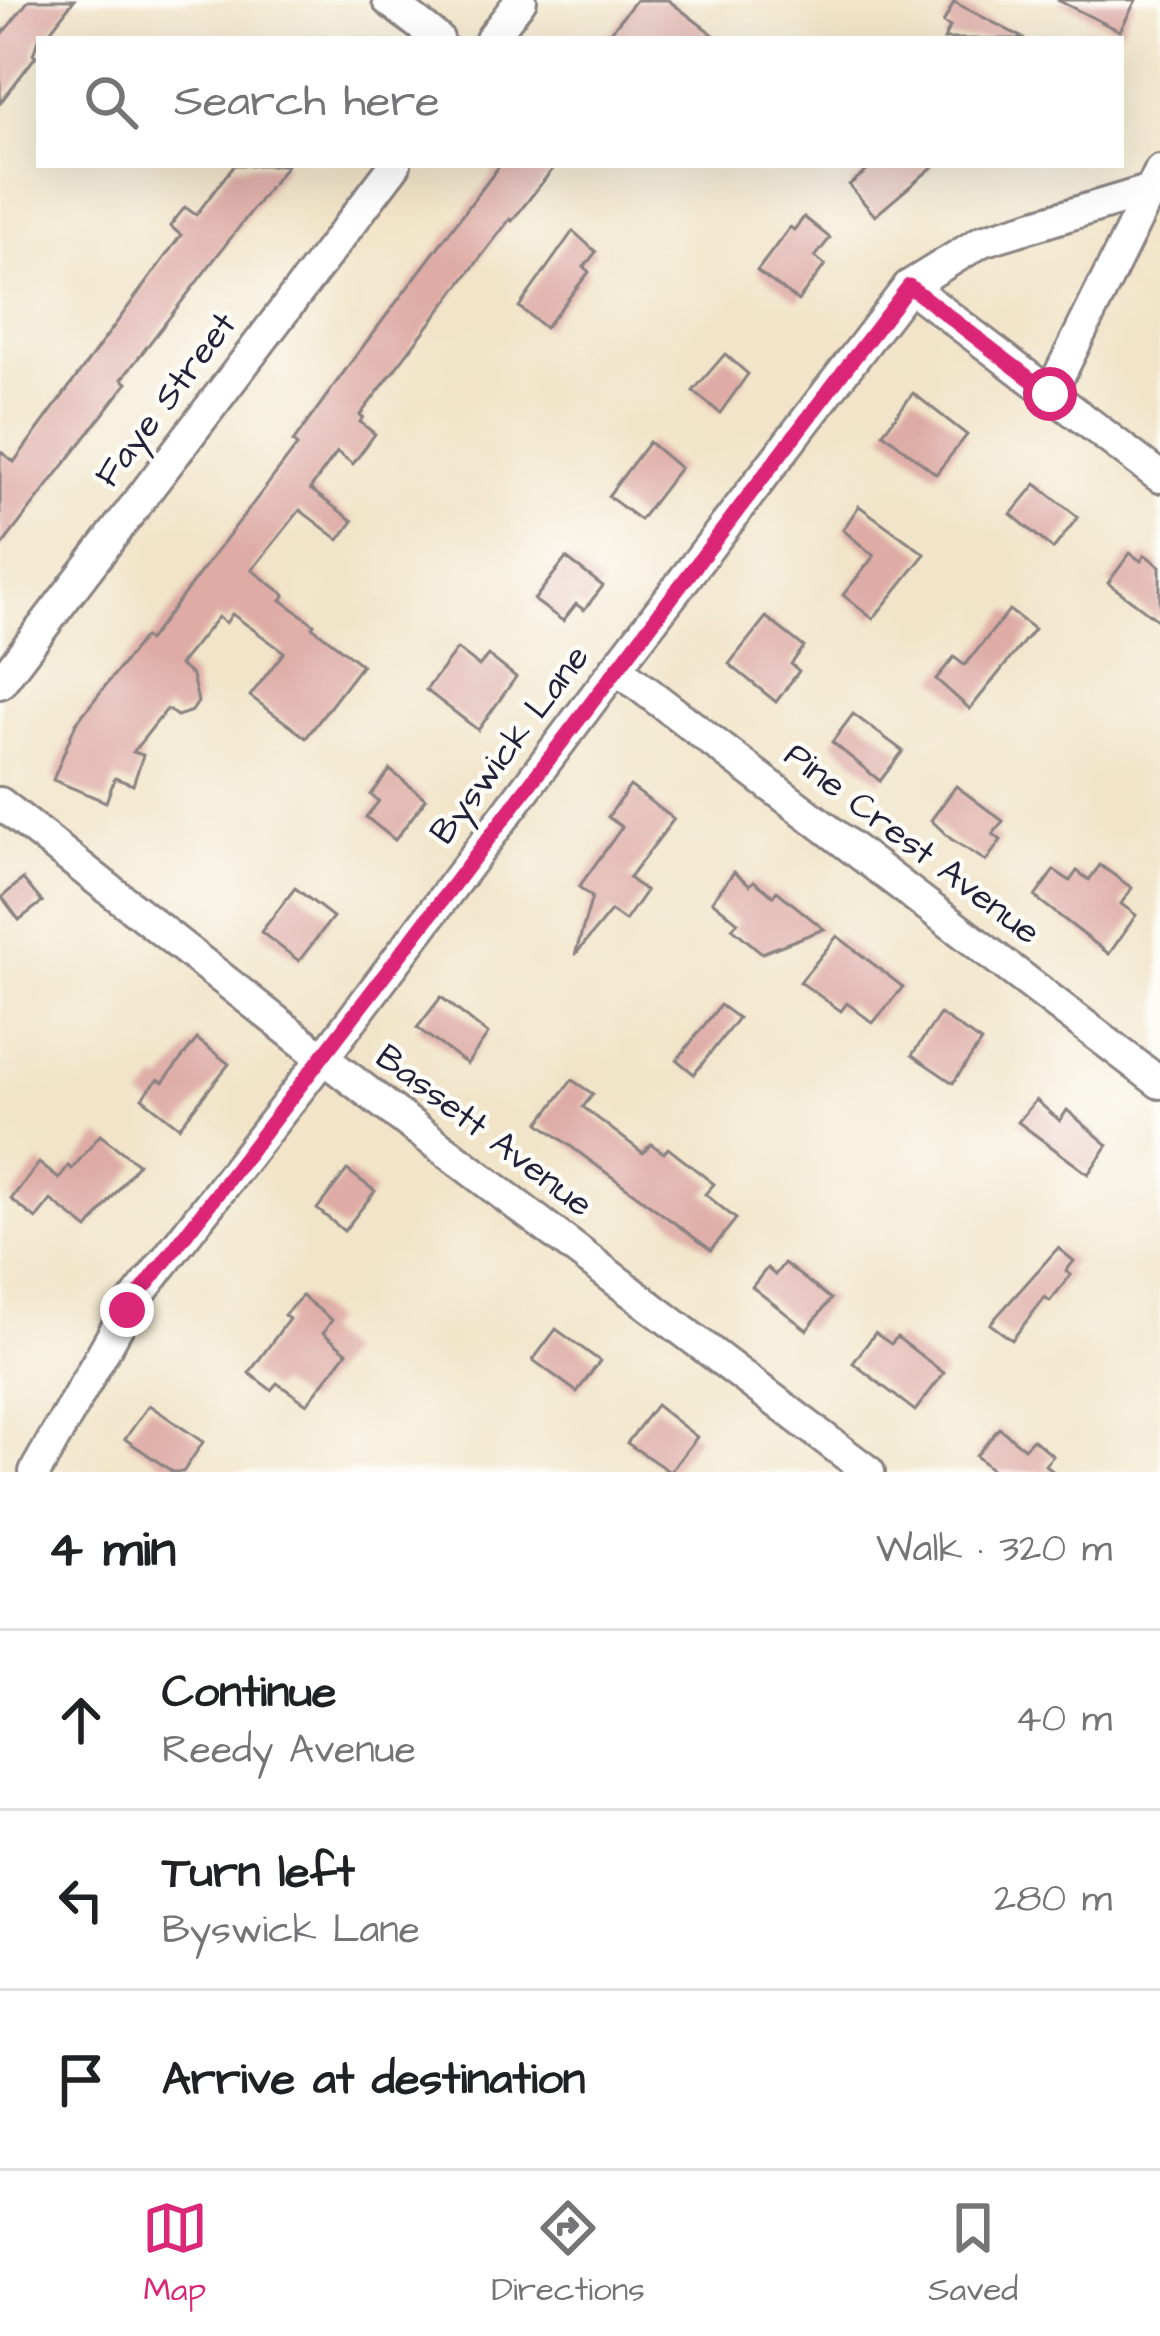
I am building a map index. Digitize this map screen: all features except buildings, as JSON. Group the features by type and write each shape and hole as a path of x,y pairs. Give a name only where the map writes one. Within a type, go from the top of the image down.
{"street":[{"path":"388,0 434,36"},
{"path":"493,36 521,0"},
{"name":"Faye Street","path":"0,683 393,168"},
{"name":"Byswick Lane","path":"44,1468 127,1310 909,286 982,241 1155,180"},
{"name":"Byswick Lane","path":"1050,394 1155,180"},
{"path":"909,286 1160,478"},
{"name":"Pine Crest Avenue","path":"616,668 1160,1083"},
{"name":"Bassett Avenue","path":"0,803 323,1058 869,1472"}],"route":[{"path":"127,1310 909,286 1050,394"}]}
